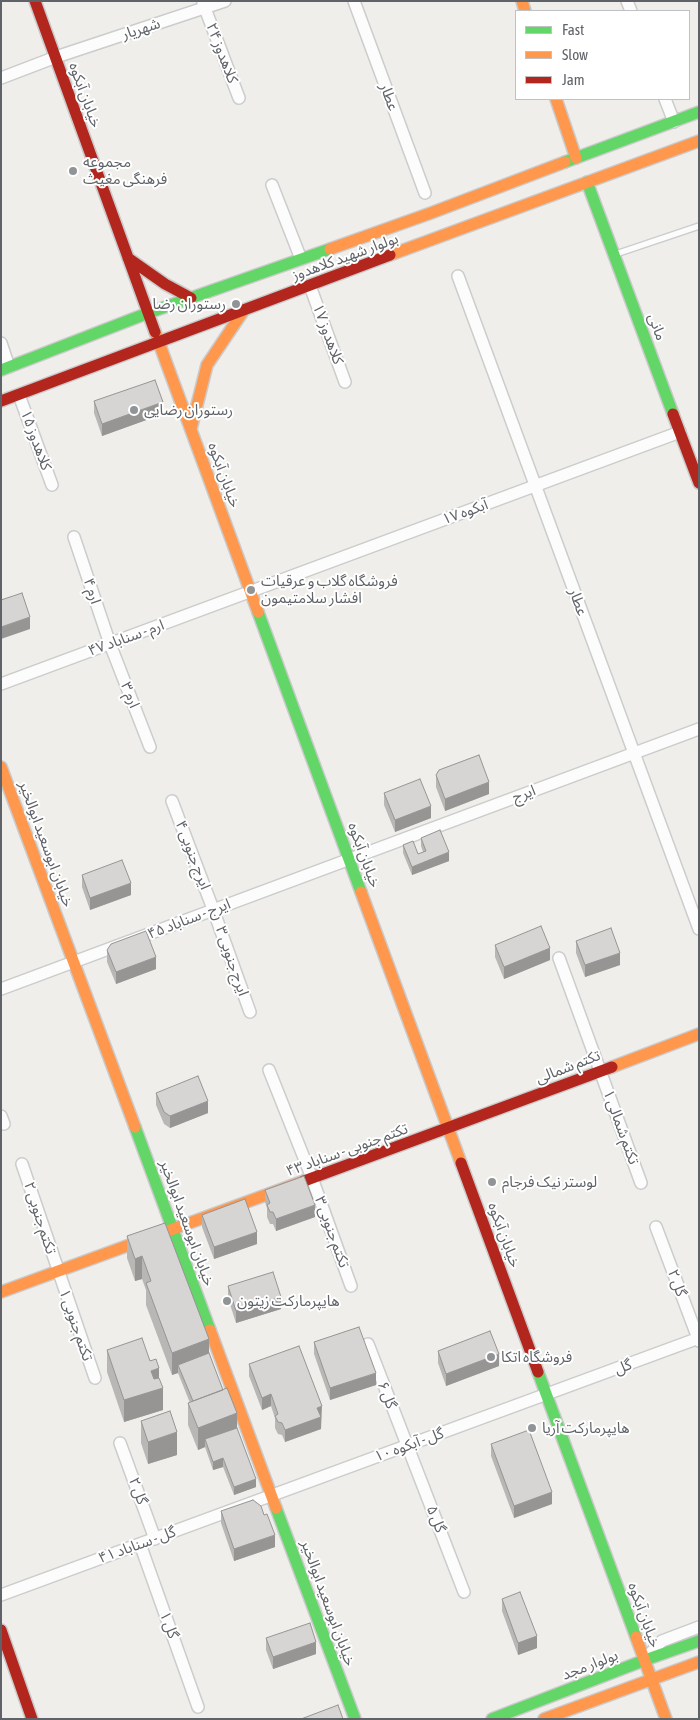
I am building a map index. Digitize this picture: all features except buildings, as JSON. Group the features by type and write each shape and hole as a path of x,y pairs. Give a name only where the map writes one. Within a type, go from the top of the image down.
{"main road":[{"name":"خیابان آبکوه","path":"35,1 158,341 666,1719"},
{"path":"556,100 576,158"},
{"name":"بولوار شهید کلاهدوز","path":"5,368 148,313 301,259 699,112"},
{"name":"بولوار شهید کلاهدوز","path":"1,401 699,141"},
{"name":"مانی","path":"587,182 699,483"},
{"path":"128,258 165,284 191,298"},
{"path":"191,429 207,364 244,310"},
{"name":"خیابان ابوسعید ابوالخیر","path":"1,767 355,1719"},
{"name":"تکتم شمالی","path":"449,1128 699,1034"},
{"name":"تکتم جنوبی - سناباد ۴۳","path":"1,1292 449,1128"},
{"path":"1,1630 32,1719"},
{"name":"بولوار مجد","path":"492,1719 699,1641"},
{"path":"675,1649 674,1658 681,1668"},
{"path":"544,1719 699,1662"}],"street":[{"name":"شهریار","path":"1,78 204,5 225,1"},
{"name":"عطار","path":"354,1 425,194"},
{"name":"کلاهدوز ۲۴","path":"204,5 239,98"},
{"path":"665,100 674,122"},
{"path":"272,184 301,259"},
{"name":"عطار","path":"458,276 699,929"},
{"name":"کلاهدوز ۱۷","path":"310,286 345,382"},
{"path":"1,343 5,368"},
{"name":"کلاهدوز ۱۵","path":"19,395 52,485"},
{"name":"آبکوه ۱۷","path":"251,591 680,432"},
{"name":"ارم ۴","path":"74,537 110,644"},
{"name":"ارم - سناباد ۴۷","path":"1,684 251,591"},
{"name":"ارم ۳","path":"110,644 150,747"},
{"name":"ایرج","path":"349,859 699,730"},
{"name":"ایرج جنوبی ۴","path":"172,801 213,909"},
{"name":"ایرج - سناباد ۴۵","path":"1,989 349,859"},
{"name":"ایرج جنوبی ۳","path":"213,909 250,1012"},
{"name":"تکتم شمالی ۱","path":"559,958 641,1183"},
{"name":"تکتم جنوبی ۳","path":"269,1070 312,1178 351,1286"},
{"name":"تکتم جنوبی ۲","path":"22,1164 57,1271"},
{"name":"گل ۲","path":"656,1227 698,1339"},
{"name":"تکتم جنوبی ۱","path":"57,1271 95,1378"},
{"name":"گل","path":"547,1395 698,1339"},
{"name":"گل ۶","path":"368,1344 407,1446"},
{"name":"گل - آبکوه ۱۰","path":"272,1496 547,1395"},
{"name":"گل ۲","path":"120,1443 155,1539"},
{"name":"گل ۵","path":"407,1446 464,1592"},
{"name":"گل - سناباد ۴۱","path":"1,1595 272,1496"},
{"name":"گل ۱","path":"140,1544 198,1707"},
{"path":"645,1660 662,1641 699,1627"}],"lane":[{"path":"614,255 699,226"}],"traffic: fast":[{"path":"565,162 699,112"},
{"path":"587,182 673,414"},
{"path":"1,370 148,313 330,249"},
{"path":"258,612 361,892"},
{"path":"135,1127 210,1330"},
{"path":"538,1372 636,1637"},
{"path":"276,1508 355,1719"},
{"path":"492,1719 699,1641"}],"traffic: slow":[{"path":"522,1 525,10"},
{"path":"556,100 576,158"},
{"path":"390,255 699,141"},
{"path":"330,249 565,162"},
{"path":"191,429 207,365 244,310"},
{"path":"155,332 258,612"},
{"path":"1,767 135,1127"},
{"path":"361,892 461,1163"},
{"path":"612,1067 699,1034"},
{"path":"1,1292 304,1181"},
{"path":"210,1330 276,1508"},
{"path":"636,1637 666,1719"},
{"path":"544,1719 699,1662"}],"traffic: jam":[{"path":"35,1 155,332"},
{"path":"1,401 390,255"},
{"path":"128,258 165,284 191,298"},
{"path":"673,414 699,483"},
{"path":"304,1181 612,1067"},
{"path":"461,1163 538,1372"},
{"path":"1,1630 32,1719"}],"place":[{"name":"مجموعه فرهنگی مغیث","path":"73,171"},
{"name":"رستوران رضا","path":"236,304"},
{"name":"رستوران رضایی","path":"134,410"},
{"name":"فروشگاه گلاب و عرقیات افشار سلامتیمون","path":"251,590"},
{"name":"لوستر نیک فرجام","path":"492,1182"},
{"name":"هایپرمارکت زیتون","path":"227,1301"},
{"name":"فروشگاه اتکا","path":"491,1357"},
{"name":"هایپرمارکت آریا","path":"532,1428"}]}
